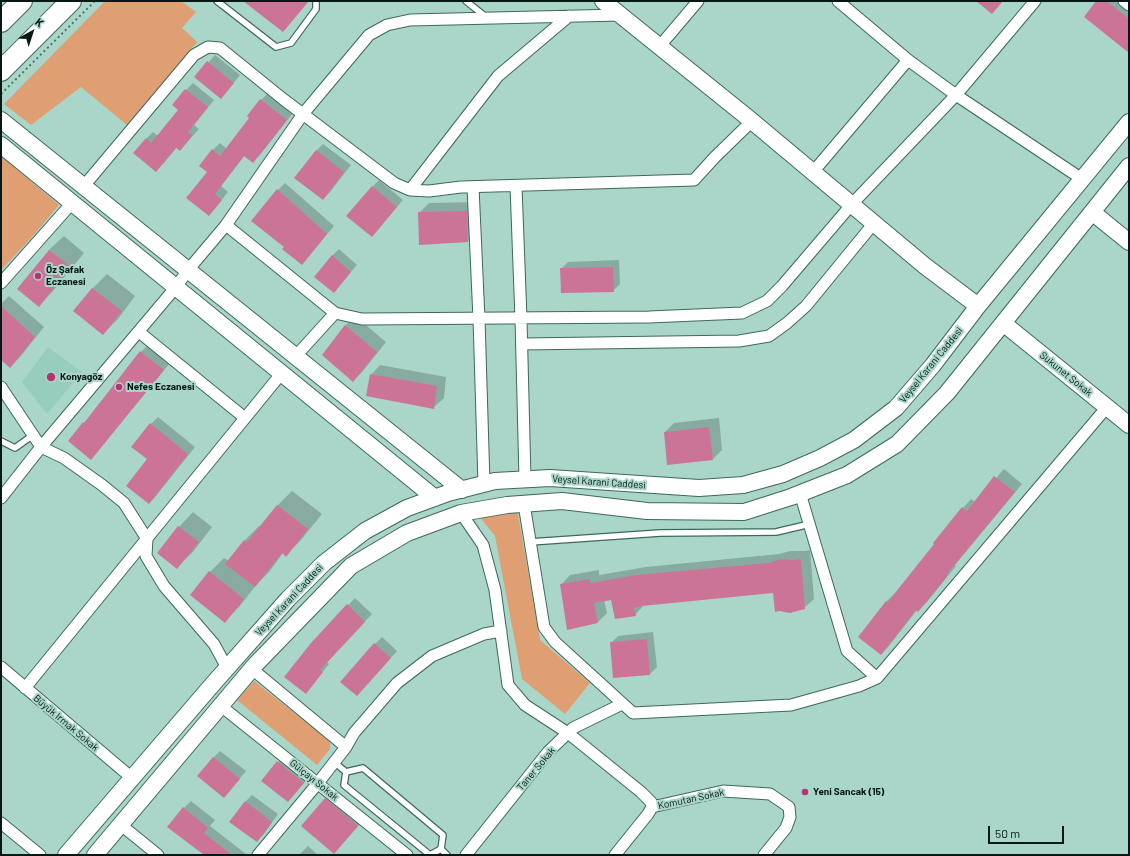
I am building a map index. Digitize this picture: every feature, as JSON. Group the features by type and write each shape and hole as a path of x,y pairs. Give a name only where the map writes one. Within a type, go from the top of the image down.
{"highway":[{"path":"1,22 22,1"},
{"path":"1,71 71,1"}],"main road":[{"path":"603,1 752,121 925,266 978,306"},
{"path":"1,120 462,490"},
{"name":"Veysel Karani Caddesi","path":"66,855 288,598 324,563 365,531 407,508 434,498 495,480 550,478 699,488 743,485 783,474 820,458 854,440 896,408 933,365 978,306 1129,122"},
{"path":"1,145 434,498"},
{"name":"Veysel Karani Caddesi","path":"95,855 252,669 351,566 407,533 461,513 507,505 562,501 647,511 744,512 848,476 896,444 947,393 1129,166"},
{"path":"1092,212 1129,242"},
{"name":"Sukunet Sokak","path":"1004,323 1129,426"}],"street":[{"path":"660,47 698,1"},
{"path":"838,1 908,60 956,95 1082,179"},
{"path":"226,225 335,313 362,319 649,317 742,313 767,301 782,286 852,204 956,95 1035,1"},
{"path":"1124,1 1129,5"},
{"path":"1,498 41,447 176,287 188,270 226,225 303,114 369,35 387,26 410,20 620,15"},
{"path":"410,190 498,76 569,16"},
{"path":"83,187 194,55 208,47 220,48 303,114 394,183 410,190 429,191 474,187 694,180 752,121"},
{"path":"813,172 908,60"},
{"path":"516,186 522,319 525,479"},
{"path":"474,187 484,483"},
{"path":"1,283 72,203"},
{"path":"522,344 739,341 769,336 787,323 806,306 874,223"},
{"path":"295,357 335,313"},
{"path":"138,332 246,418"},
{"path":"25,688 281,374"},
{"path":"1,387 41,447 64,458 124,503 147,538 146,556 164,586 214,644 227,668"},
{"path":"524,504 544,627 555,642 633,713 791,705 859,686 876,678 1107,407"},
{"path":"800,493 847,651 876,678"},
{"path":"461,513 483,545 495,590 508,685 525,705 568,733 641,792 651,802 650,811 616,855"},
{"path":"258,855 318,783 346,747 354,733 396,683 432,656 484,634 501,632"},
{"name":"Büyük Irmak Sokak","path":"1,667 132,778"},
{"path":"252,669 346,747"},
{"name":"Taner Sokak","path":"466,855 548,752 573,728 622,704"},
{"name":"Gülçayı Sokak","path":"221,706 407,855"},
{"name":"Komutan Sokak","path":"650,811 723,791 770,794 789,807 790,817 786,828 764,855"},
{"path":"1,823 40,855"},
{"path":"121,825 158,855"}],"lane":[{"path":"217,1 276,47 291,43 316,10 316,1"},
{"path":"466,1 486,18"},
{"path":"1,441 15,448 33,435"},
{"path":"530,542 660,533 776,532 810,524"},
{"path":"334,762 346,772"},
{"path":"346,772 363,768 443,835 441,849"},
{"path":"346,772 344,785 430,855 441,849"},
{"path":"441,849 447,855"}],"path":[{"path":"1,94 95,1"}],"shaded area":[{"path":"105,1 181,1 196,12 182,28 197,42 127,125 81,87 31,125 4,104"},
{"path":"1,156 59,205 1,270"},
{"name":"Konyagöz","path":"48,347 82,372 47,414 22,382"},
{"path":"517,509 540,640 590,683 565,714 522,679 495,536 478,515"},
{"path":"254,681 330,741 330,749 317,765 237,700"}],"building":[{"path":"243,1 309,1 283,32"},
{"path":"976,1 1003,1 992,14"},
{"path":"1096,1 1107,1 1129,19 1129,53 1084,17"},
{"path":"207,61 234,83 221,99 194,77"},
{"path":"185,89 208,107 188,132 192,136 180,151 176,148 156,172 133,153 146,138 151,143 178,110 172,105"},
{"path":"260,99 287,120 253,163 244,156 215,194 222,200 209,216 186,198 207,172 199,166 212,149 220,156 249,118 247,116"},
{"path":"316,150 344,172 323,200 294,178"},
{"path":"372,186 397,207 372,237 346,216"},
{"path":"277,189 327,234 302,265 282,249 284,247 251,221"},
{"path":"467,211 468,242 419,245 418,212"},
{"path":"49,250 71,267 39,307 17,289"},
{"path":"332,255 351,272 334,293 314,277"},
{"path":"613,267 614,292 561,293 560,268"},
{"path":"92,288 122,311 103,335 73,311"},
{"path":"1,306 35,337 10,368 1,360"},
{"path":"345,325 377,352 353,382 322,355"},
{"path":"140,351 164,370 91,460 68,441 83,422 84,423"},
{"path":"370,374 437,386 434,409 366,396"},
{"path":"150,423 188,454 149,504 126,486 147,459 131,447"},
{"path":"709,427 713,460 667,465 664,432"},
{"path":"994,476 1015,492 947,574 948,575 918,612 916,610 881,655 858,637 886,601 888,602 962,507 967,511"},
{"path":"277,505 308,529 286,557 282,553 255,587 225,564 244,540 247,542"},
{"path":"178,526 199,542 177,569 157,553"},
{"path":"781,559 801,559 805,609 790,613 779,611 775,612 773,593 642,606 634,608 636,616 615,619 611,600 594,603 598,623 567,630 560,584 590,579 590,583 636,575 769,563"},
{"path":"209,571 244,599 225,623 190,595"},
{"path":"347,604 365,622 320,670 323,672 306,694 284,677 311,643"},
{"path":"647,639 650,675 613,678 610,642"},
{"path":"374,643 391,658 357,696 340,682"},
{"path":"213,757 240,779 224,798 197,776"},
{"path":"277,761 304,783 288,802 261,781"},
{"path":"325,798 358,826 334,854 301,826"},
{"path":"245,801 272,822 257,842 229,822"},
{"path":"183,807 208,828 204,833 232,855 204,855 167,827"}],"place":[{"name":"Öz Şafak Eczanesi","path":"38,276"},
{"name":"Konyagöz","path":"51,377"},
{"name":"Nefes Eczanesi","path":"119,387"},
{"name":"Yeni Sancak (15)","path":"805,792"}]}
